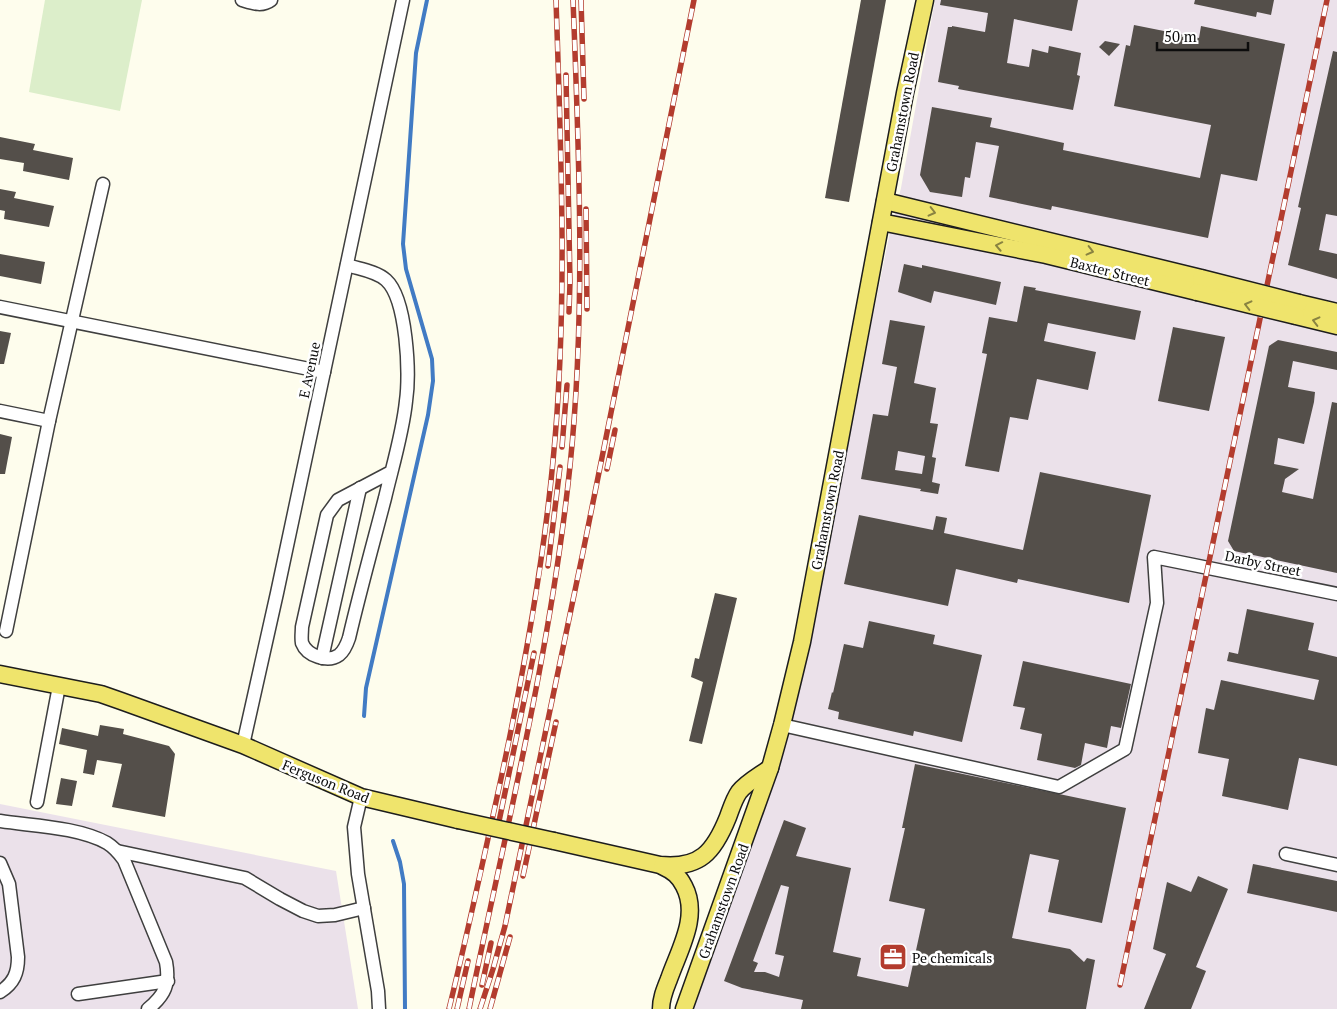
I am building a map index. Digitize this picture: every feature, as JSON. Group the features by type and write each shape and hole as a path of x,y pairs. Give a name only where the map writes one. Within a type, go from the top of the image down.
{"main road":[{"name":"Grahamstown Road","path":"684,1009 770,768 782,725 807,617 880,222 925,0"},
{"name":"Baxter Street","path":"885,201 1297,310 1337,326"},
{"name":"Baxter Street","path":"880,222 1199,285"},
{"name":"Baxter Street","path":"1297,310 1337,312"},
{"name":"Ferguson Road","path":"0,674 114,699 243,746 361,797 671,870 678,876 686,890 691,907 688,927 663,993 660,1009"},
{"name":"Ferguson Road","path":"660,866 692,863 708,854 718,841 739,792 770,768"}],"street":[{"path":"242,0 257,5 271,0"},
{"name":"E Avenue","path":"243,746 403,0"},
{"path":"6,631 50,421 103,184"},
{"path":"347,265 375,274 386,280 397,299 404,325 407,368 406,401 391,472 349,638 340,654 334,658 322,658 307,651 302,642 302,627 304,610 327,515 338,500 391,472"},
{"path":"0,307 324,372"},
{"path":"0,411 50,421"},
{"path":"322,658 360,488"},
{"name":"Darby Street","path":"782,725 1059,787 1125,749 1157,603 1154,556 1337,594"},
{"path":"37,802 59,686"},
{"path":"361,797 354,827 358,874 378,991 379,1009"},
{"path":"0,821 73,832 95,838 117,850 124,860 166,962 168,981 165,991 148,1009"},
{"path":"117,850 245,878 303,911 318,916 335,915 364,908"},
{"path":"1286,854 1337,865"},
{"path":"0,863 9,884 18,967 14,980 0,992"},
{"path":"78,994 168,981"}],"shaded area":[{"path":"935,0 1337,0 1337,1009 692,1009 786,743 890,232 901,188"},
{"path":"0,804 336,871 358,1009 0,1009"}],"green space":[{"path":"45,0 142,0 120,111 29,92"}],"building":[{"path":"861,0 886,0 849,202 825,198"},
{"path":"941,0 1078,0 1072,31 1014,19 1007,63 1029,67 1032,49 1048,53 1049,46 1081,53 1077,75 1080,76 1073,110 958,89 959,86 938,82 948,27 952,26 985,32 988,13 940,5"},
{"path":"1195,0 1274,0 1271,15 1257,12 1256,17 1194,4"},
{"path":"1134,25 1199,38 1201,26 1285,44 1257,181 1221,174 1208,238 1052,206 1051,210 989,197 999,146 976,142 970,178 965,177 962,197 930,192 920,175 932,107 992,118 990,127 1064,143 1063,150 1200,178 1211,125 1114,106 1126,45 1130,46"},
{"path":"1105,41 1120,44 1109,56 1099,47"},
{"path":"1333,51 1337,52 1337,216 1326,214 1319,250 1337,254 1337,279 1288,265 1301,208 1298,207"},
{"path":"0,137 35,144 33,150 73,158 69,180 23,171 24,163 0,159"},
{"path":"0,189 16,192 14,198 54,206 49,227 4,219 5,211 0,210"},
{"path":"0,254 45,262 41,284 0,276"},
{"path":"904,264 922,268 922,265 1001,282 996,305 934,291 931,303 898,292"},
{"path":"1024,286 1036,288 1035,290 1141,311 1135,340 1048,323 1044,341 1096,352 1088,390 1037,379 1028,420 1010,417 999,472 965,466 987,354 982,353 989,317 1017,322"},
{"path":"890,320 925,326 914,383 936,388 930,423 938,424 932,457 936,458 932,482 940,484 938,494 920,491 921,489 861,479 873,414 888,416 897,367 882,364","holes":["898,451 925,456 922,474 895,470"]},
{"path":"1173,327 1225,337 1209,411 1158,401"},
{"path":"0,331 11,333 4,364 0,364"},
{"path":"1278,340 1337,352 1337,370 1293,361 1288,387 1315,392 1314,402 1304,444 1278,438 1274,464 1299,469 1285,479 1282,492 1313,499 1332,402 1337,403 1337,573 1234,551 1228,541 1269,346"},
{"path":"0,434 12,437 5,474 0,474"},
{"path":"1040,472 1151,495 1129,603 1018,579 1017,583 956,569 948,606 844,584 859,515 933,530 936,516 947,518 944,533 1023,550"},
{"path":"715,593 737,598 702,744 689,741 703,682 691,677 695,658 699,659"},
{"path":"1247,609 1314,623 1308,650 1337,657 1337,766 1299,758 1288,810 1222,796 1229,759 1198,753 1206,708 1214,710 1221,680 1314,700 1319,680 1227,661 1229,652 1238,654"},
{"path":"869,621 935,635 933,644 982,655 962,742 914,731 913,736 838,719 839,712 828,709 844,644 863,648"},
{"path":"1023,661 1131,684 1121,728 1111,726 1107,748 1085,743 1081,765 1075,768 1037,760 1042,734 1020,729 1025,708 1013,706"},
{"path":"100,725 124,729 123,734 169,746 175,754 165,817 112,807 122,764 97,760 94,775 83,773 87,750 59,744 62,728 98,736"},
{"path":"915,764 1126,808 1102,923 1048,912 1059,860 1030,854 1012,938 1070,949 1084,962 1087,958 1095,960 1086,1009 801,1009 803,1000 742,988 724,981 784,820 806,828 796,856 851,868 833,952 861,958 857,976 908,987 925,909 889,901 905,828 902,828","holes":["781,885 789,887 775,954 784,956 779,977 765,972 754,972 758,963 753,961"]},
{"path":"61,778 77,781 72,806 56,804"},
{"path":"1253,864 1337,881 1337,912 1247,893"},
{"path":"1198,876 1228,889 1196,967 1206,971 1191,1009 1144,1009 1166,954 1153,949 1167,882 1191,892"}],"waterway":[{"path":"364,716 366,688 428,415 433,381 432,359 406,269 403,244 416,53 427,0"},
{"path":"393,841 400,862 404,884 405,1009"}],"railway":[{"path":"449,1009 483,863 518,696 532,618 549,501 558,404 562,289 556,0"},
{"path":"469,1009 539,671 562,535 570,466 575,408 580,291 579,175 573,0"},
{"path":"581,0 584,99"},
{"path":"480,1009 505,926 583,552 694,0"},
{"path":"1120,985 1327,0"},
{"path":"566,75 569,312"},
{"path":"586,209 587,309"},
{"path":"562,447 567,385"},
{"path":"607,469 615,430"},
{"path":"548,566 560,467"},
{"path":"497,831 534,653"},
{"path":"523,876 556,722"},
{"path":"490,1009 510,937"},
{"path":"482,985 491,943"},
{"path":"457,1009 468,961"}],"place":[{"name":"Pe chemicals","path":"893,957"}]}
